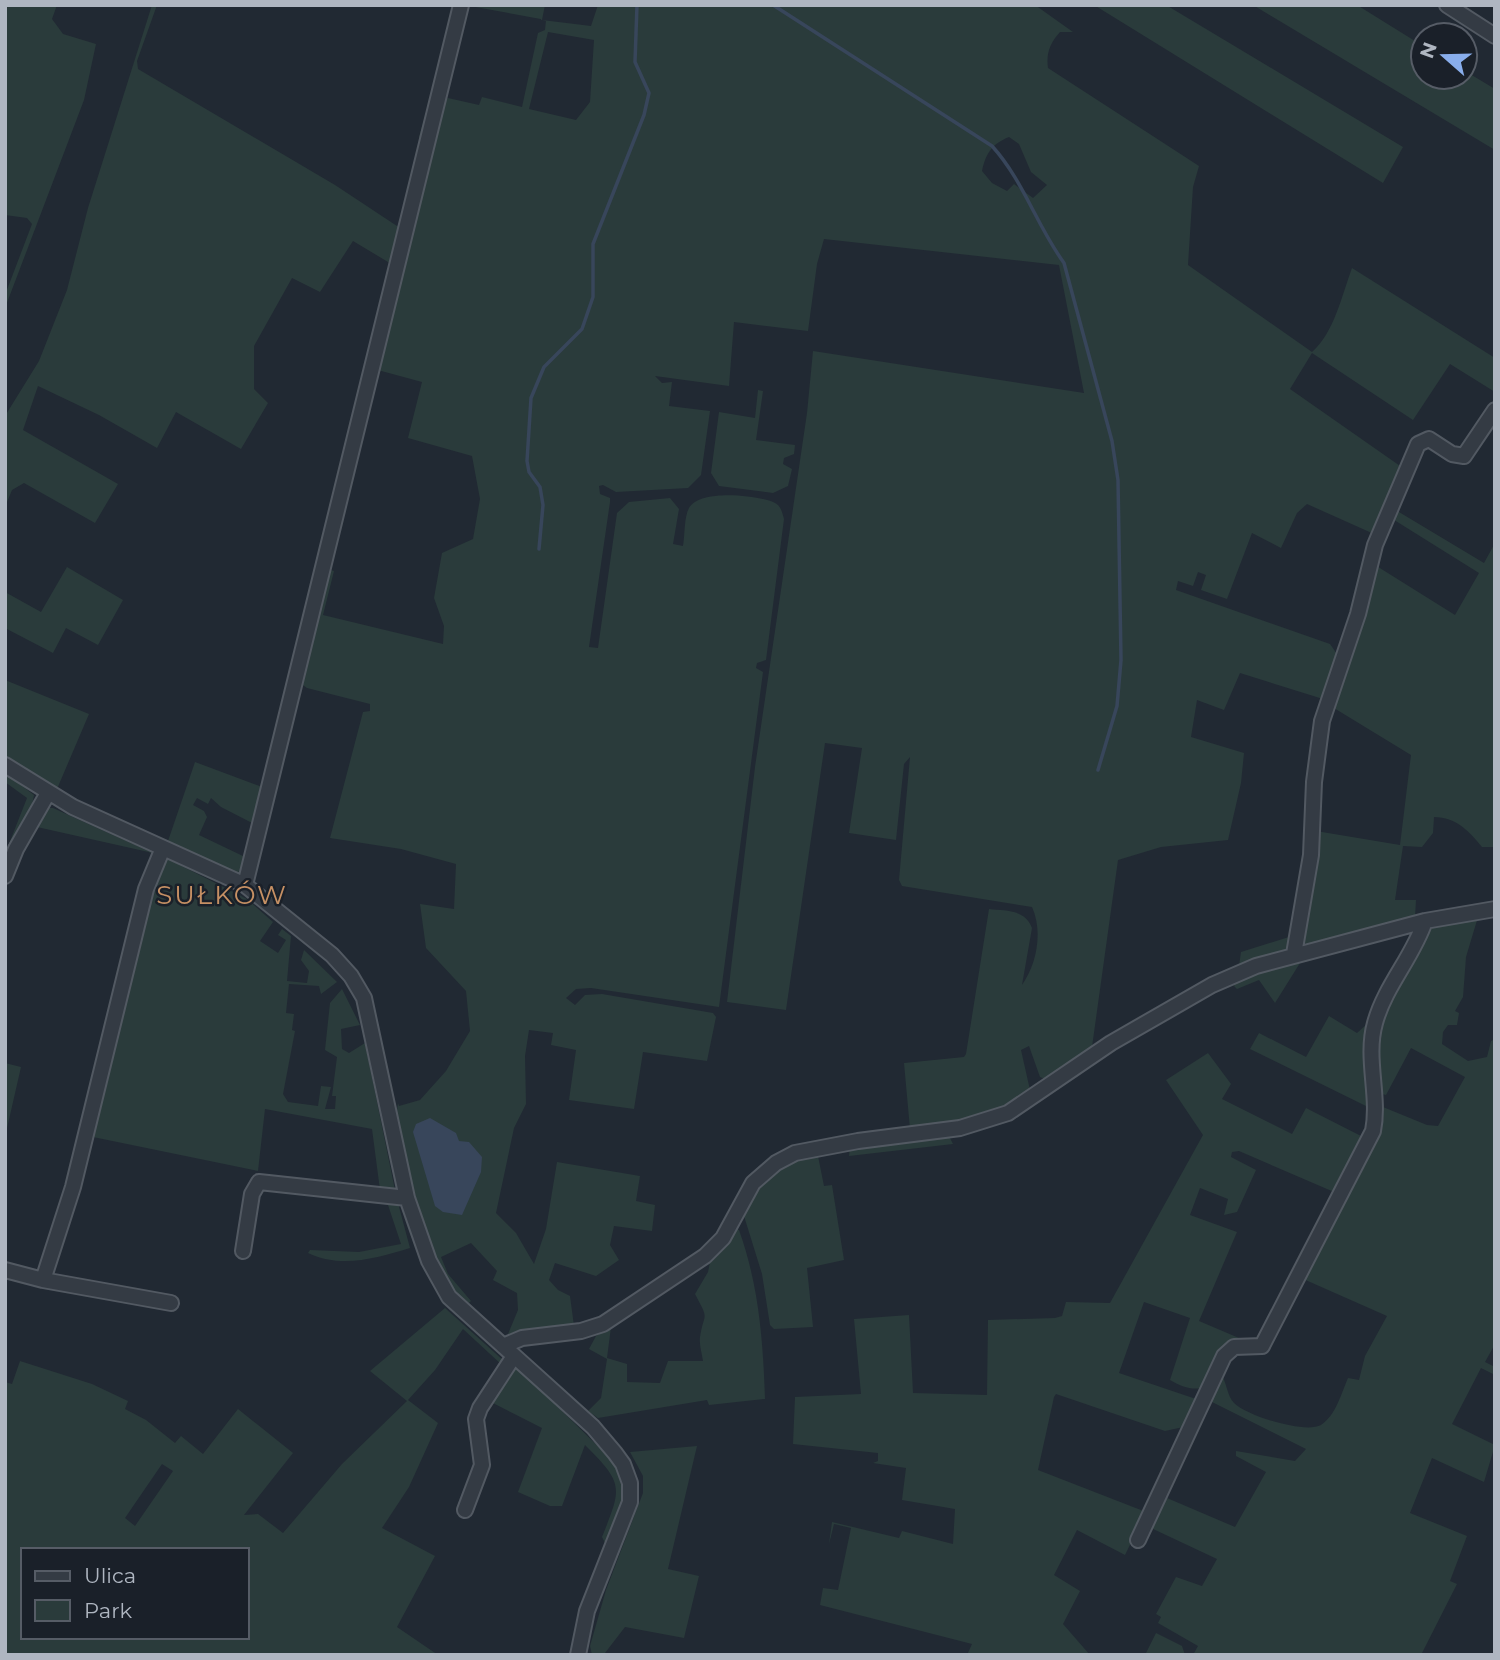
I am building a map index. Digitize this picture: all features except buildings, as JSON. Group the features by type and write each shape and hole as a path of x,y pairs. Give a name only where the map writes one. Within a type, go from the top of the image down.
{"street":[{"path":"245,885 461,5"},
{"path":"1447,5 1495,36"},
{"path":"1294,954 1311,855 1322,721 1358,614 1374,545 1418,444 1429,439 1452,454 1464,456 1495,410"},
{"path":"5,765 48,793 245,885 332,955 351,976 364,998 407,1198 429,1261 449,1297 593,1427 623,1464 630,1483 630,1502 587,1611 578,1655"},
{"path":"5,876 16,849 48,793"},
{"path":"43,1280 73,1187 146,889 163,848"},
{"path":"465,1510 482,1465 476,1419 508,1351 522,1338 581,1331 603,1324 705,1255 723,1238 753,1183 776,1163 794,1153 858,1141 960,1128 1008,1113 1111,1043 1212,985 1256,966 1425,921 1495,909"},
{"path":"1138,1540 1224,1356 1234,1347 1262,1346 1373,1131 1376,1116 1372,1067 1374,1025 1384,999 1420,937 1425,921"},
{"path":"243,1251 252,1194 259,1182 407,1198"},
{"path":"5,1269 43,1280 171,1304"}],"green space":[{"path":"5,5 57,5 52,19 63,34 96,44 84,100 5,308 5,295 32,224 27,218 5,215"},
{"path":"152,5 157,5 137,61 138,69 335,185 397,226 401,223 421,145 419,137 425,116 428,121 393,265 353,241 320,292 292,278 254,346 254,389 268,403 241,449 176,412 157,448 99,415 38,386 23,430 118,484 95,523 24,483 12,490 5,507 5,416 39,361 67,290 88,208"},
{"path":"470,5 545,5 542,19"},
{"path":"598,5 1035,5 1073,32 1060,32 1054,40 1048,53 1048,68 1199,166 1193,187 1188,265 1312,352 1332,324 1352,268 1495,358 1495,392 1450,364 1413,420 1312,353 1290,389 1403,468 1374,534 1307,504 1297,513 1281,548 1252,533 1227,599 1201,590 1206,575 1198,572 1193,586 1178,581 1176,590 1330,644 1339,657 1323,699 1240,673 1224,710 1197,700 1191,737 1244,753 1241,783 1228,840 1161,847 1118,860 1092,1047 1045,1079 1040,1077 1029,1046 1021,1050 1030,1090 1017,1100 989,1115 910,1129 904,1063 964,1057 966,1054 989,909 1020,914 1032,928 1022,985 1035,957 1038,937 1032,907 902,886 899,880 910,757 904,764 896,840 849,833 862,748 825,743 786,1010 727,1002 755,767 807,413 813,351 1084,393 1059,265 824,239 817,264 808,331 734,322 729,386 655,376 662,383 672,382 669,406 710,411 701,475 688,488 616,492 603,485 599,486 600,494 610,498 610,502 589,647 598,648 617,513 629,502 670,498 679,509 673,544 683,546 687,512 695,502 704,498 728,495 765,499 778,505 784,519 766,660 757,663 756,668 763,672 719,1007 591,988 576,989 566,998 575,1005 585,995 602,994 713,1013 716,1017 707,1061 643,1052 634,1109 569,1100 576,1050 551,1045 553,1033 529,1030 525,1056 526,1104 514,1128 496,1213 516,1233 534,1264 546,1229 557,1162 640,1176 636,1201 655,1205 652,1231 614,1226 610,1245 619,1260 596,1276 555,1263 549,1280 558,1290 570,1296 574,1326 508,1334 518,1310 517,1293 493,1280 497,1271 471,1243 441,1257 448,1274 471,1301 469,1303 453,1290 440,1270 419,1219 396,1118 398,1103 399,1106 420,1100 446,1071 470,1031 466,991 426,948 420,904 454,909 456,864 401,849 330,838 363,712 370,711 370,704 307,688 300,683 327,569 334,571 323,615 443,644 444,626 434,598 442,553 473,539 480,499 472,456 408,438 422,382 374,369 442,101 448,98 479,105 482,97 522,107 538,33 545,30 546,20 591,26","holes":["548,32 594,40 590,102 576,120 529,109","1009,137 1019,144 1031,172 1047,185 1033,198 1014,184 1007,191 992,183 982,171 991,150","459,1141 462,1214 445,1211 437,1205 429,1178"]},
{"path":"1094,5 1166,5 1403,147 1383,183"},
{"path":"1253,5 1357,5 1409,37 1409,91 1479,91 1479,79 1495,89 1495,150"},
{"path":"758,390 763,391 756,440 795,445 794,454 784,458 783,464 792,469 788,486 773,493 719,486 711,473 719,412 755,418"},
{"path":"1394,509 1484,563 1495,543 1495,847 1482,847 1467,830 1455,822 1434,817 1433,833 1422,847 1403,846 1395,900 1416,900 1415,917 1306,944 1302,940 1316,831 1400,845 1411,755 1329,705 1375,565 1455,615 1479,573 1391,518"},
{"path":"67,567 123,600 98,645 66,628 53,653 5,628 5,592 41,612"},
{"path":"5,680 89,714 57,789 39,781 5,757"},
{"path":"195,762 265,788 256,825 221,807 211,798 208,804 197,798 193,805 204,811 207,817 199,835 245,857 252,839 246,868 236,873 168,841"},
{"path":"5,773 34,795 30,816 5,866 5,854 27,798 5,782"},
{"path":"49,808 53,808 153,853 37,827"},
{"path":"168,859 247,899 273,922 260,941 278,953 286,940 278,935 282,929 291,936 287,981 307,983 309,971 301,960 304,950 337,982 321,994 319,986 289,984 286,1013 294,1014 292,1030 295,1031 283,1094 288,1102 318,1106 321,1086 331,1087 325,1109 335,1109 336,1096 332,1096 337,1057 325,1050 330,1003 342,989 360,1025 341,1029 342,1049 349,1053 365,1043 395,1190 380,1190 372,1129 265,1109 258,1171 93,1137 158,870"},
{"path":"1478,917 1466,957 1463,997 1455,1011 1459,1013 1457,1025 1448,1025 1443,1032 1442,1044 1468,1061 1487,1057 1491,1041 1495,1039 1495,1344 1485,1362 1495,1367 1495,1375 1481,1368 1452,1424 1495,1445 1484,1482 1432,1458 1410,1513 1467,1536 1450,1581 1457,1584 1421,1655 1193,1655 1198,1646 1158,1623 1161,1617 1156,1614 1176,1577 1202,1586 1217,1559 1151,1528 1167,1498 1235,1527 1266,1472 1236,1456 1236,1451 1295,1461 1306,1449 1208,1400 1221,1374 1232,1400 1241,1408 1276,1422 1302,1427 1321,1425 1326,1421 1338,1404 1348,1378 1359,1380 1365,1356 1387,1316 1301,1278 1377,1135 1383,1107 1427,1125 1438,1126 1465,1077 1411,1048 1386,1095 1382,1094 1377,1070 1378,1020 1430,925"},
{"path":"1292,936 1288,951 1239,966 1241,952"},
{"path":"1299,959 1300,963 1275,1003 1259,980 1237,989 1234,986 1237,979"},
{"path":"1329,1016 1357,1033 1367,1024 1368,1107 1250,1049 1259,1033 1306,1057"},
{"path":"1208,1053 1231,1084 1222,1099 1292,1134 1306,1108 1361,1136 1334,1192 1239,1151 1232,1152 1231,1157 1256,1170 1237,1212 1224,1215 1228,1199 1200,1188 1190,1215 1237,1232 1199,1321 1246,1341 1207,1387 1197,1389 1183,1386 1170,1380 1190,1318 1144,1302 1119,1373 1199,1400 1188,1426 1165,1431 1056,1394 1054,1397 1038,1470 1146,1512 1125,1555 1077,1530 1054,1575 1080,1591 1063,1624 1090,1655 967,1655 972,1644 820,1605 823,1588 838,1590 851,1528 834,1524 829,1544 832,1522 899,1538 902,1531 953,1544 955,1509 902,1500 906,1468 873,1463 878,1461 878,1453 793,1444 795,1397 861,1394 854,1319 909,1315 913,1393 987,1395 988,1320 1055,1318 1062,1316 1066,1302 1110,1303 1203,1135 1166,1080"},
{"path":"5,1063 21,1067 5,1137"},
{"path":"949,1136 953,1144 849,1156 850,1147"},
{"path":"804,1156 818,1156 824,1186 832,1185 844,1260 807,1268 813,1327 774,1329 770,1325 762,1274 744,1216 752,1196 766,1179"},
{"path":"387,1202 398,1203 410,1248 372,1258 346,1261 321,1258 308,1253 310,1250 359,1252 401,1244"},
{"path":"735,1228 739,1230 746,1251 755,1293 761,1334 765,1399 709,1405 707,1400 598,1418 588,1411 601,1398 607,1359 589,1349 596,1336 611,1327 607,1358 627,1364 627,1382 660,1383 668,1361 703,1361 700,1340 705,1316 695,1294 708,1272 711,1257"},
{"path":"445,1308 504,1361 502,1365 463,1329 435,1370 408,1400 438,1423 409,1487 382,1528 435,1556 397,1627 438,1655 5,1655 5,1382 12,1384 20,1361 92,1384 128,1401 125,1409 146,1420 175,1443 181,1436 203,1454 238,1409 293,1453 244,1515 258,1514 283,1533 342,1464 407,1401 370,1371","holes":["162,1464 173,1471 135,1526 125,1518"]},
{"path":"510,1367 518,1368 610,1458 617,1470 621,1481 622,1503 607,1547 602,1537 613,1507 616,1487 607,1469 585,1445 562,1506 550,1506 518,1492 542,1428 489,1401"},
{"path":"697,1446 668,1569 699,1576 684,1638 625,1627 605,1653 592,1655 590,1646 606,1590 643,1493 643,1476 630,1452"},
{"path":"1156,1633 1182,1646 1185,1655 1145,1655"}],"water":[{"path":"430,1118 456,1133 459,1141 469,1142 482,1157 481,1172 462,1215 443,1212 435,1206 413,1132 416,1124"}],"waterway":[{"path":"539,549 543,505 540,487 529,472 527,461 531,398 544,367 582,329 593,297 593,244 644,115 649,93 635,62 637,5"},
{"path":"773,5 992,146 1013,173 1064,263 1112,441 1118,480 1121,660 1117,706 1098,770"}],"district":[{"name":"SUŁKÓW","path":"222,895"}]}
